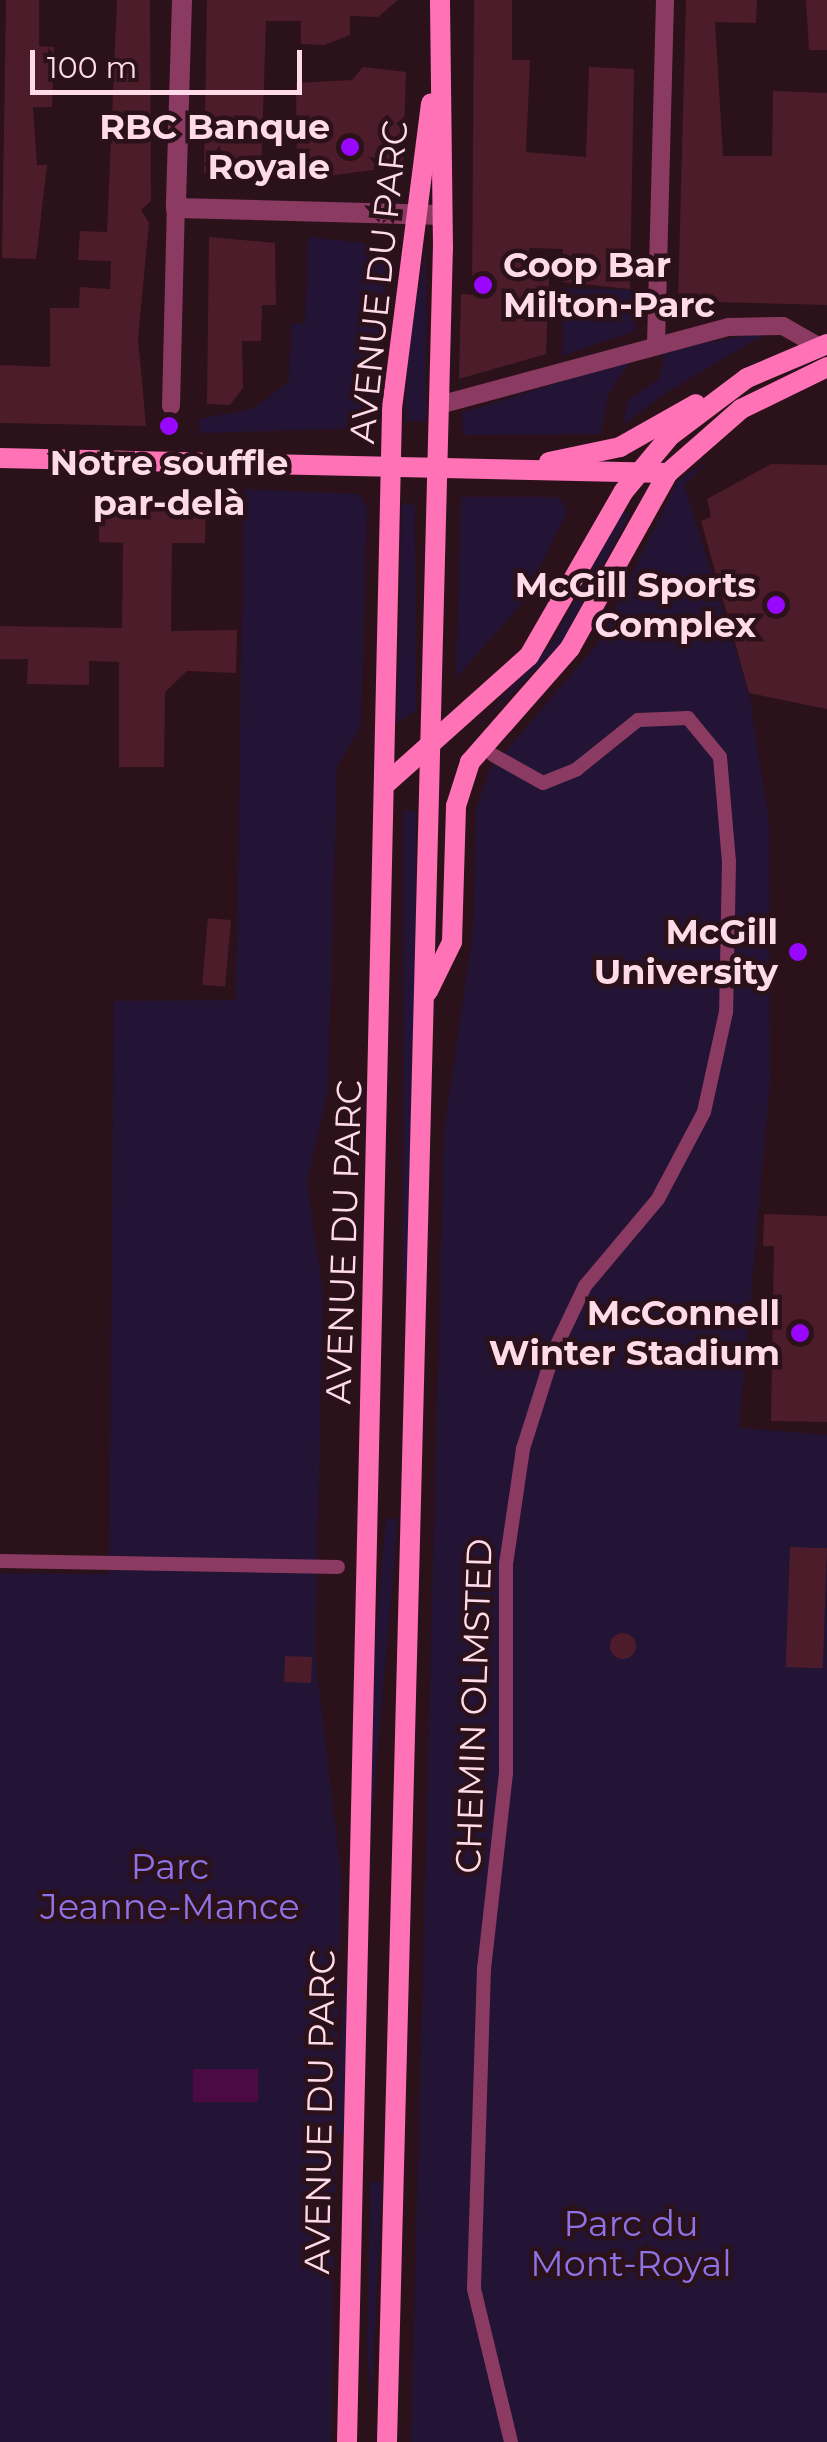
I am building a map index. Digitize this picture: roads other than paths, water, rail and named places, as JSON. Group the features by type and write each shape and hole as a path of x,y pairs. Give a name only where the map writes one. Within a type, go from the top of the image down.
{"main road":[{"name":"AVENUE DU PARC","path":"387,2442 439,405 440,0"},
{"name":"AVENUE DU PARC","path":"347,2442 388,782 391,461 395,362 419,214 439,48"},
{"path":"527,465 616,449 822,345"},
{"path":"424,997 452,942 456,806 470,762 570,648 668,473 741,409 827,367"},
{"path":"388,782 431,748 537,646 634,477 722,393"},
{"path":"0,458 437,462 527,465 634,477 668,473"}],"street":[{"path":"171,406 182,0"},
{"path":"656,344 665,0"},
{"path":"176,208 442,215"},
{"path":"439,405 656,344 754,325 795,330 822,345"},
{"name":"CHEMIN OLMSTED","path":"493,755 543,783 577,770 638,720 688,718 720,757 729,861 726,1012 704,1112 658,1199 586,1286 554,1351 523,1449 506,1564 506,1774 484,1968 474,2288 511,2442"},
{"path":"0,1561 338,1567"}],"place":[{"name":"RBC Banque Royale","path":"350,147"},
{"name":"Coop Bar Milton-Parc","path":"483,285"},
{"name":"Notre souffle par-delà","path":"169,426"},
{"name":"McGill Sports Complex","path":"776,605"},
{"name":"McGill University","path":"798,952"},
{"name":"McConnell Winter Stadium","path":"800,1333"}],"park label":[{"name":"Parc Jeanne-Mance","path":"170,1887"},
{"name":"Parc du Mont-Royal","path":"631,2244"}]}
